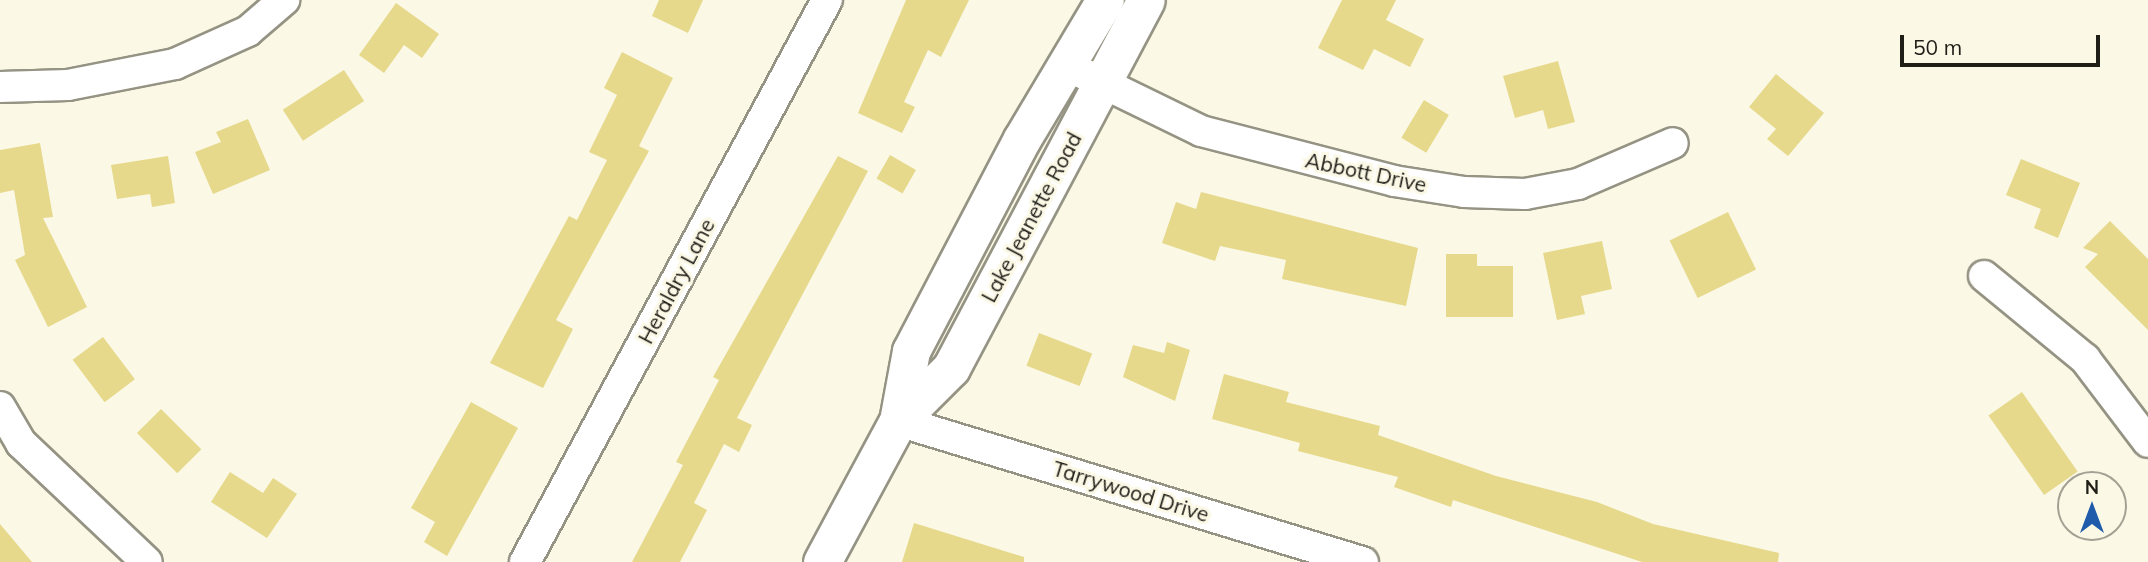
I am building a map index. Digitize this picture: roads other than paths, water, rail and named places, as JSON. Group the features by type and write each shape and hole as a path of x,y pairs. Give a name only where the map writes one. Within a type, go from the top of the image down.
{"street":[{"path":"0,87 68,86 175,64 248,31 284,0"},
{"name":"Heraldry Lane","path":"525,562 827,0"},
{"name":"Lake Jeanette Road","path":"898,421 911,351 1105,0"},
{"name":"Lake Jeanette Road","path":"822,562 898,421 951,368 1146,0"},
{"name":"Abbott Drive","path":"1068,66 1201,131 1464,192 1525,194 1578,184 1673,144"},
{"path":"1984,276 2085,359 2148,442"},
{"path":"0,407 21,443 147,562"},
{"name":"Tarrywood Drive","path":"898,421 1363,562"}]}
